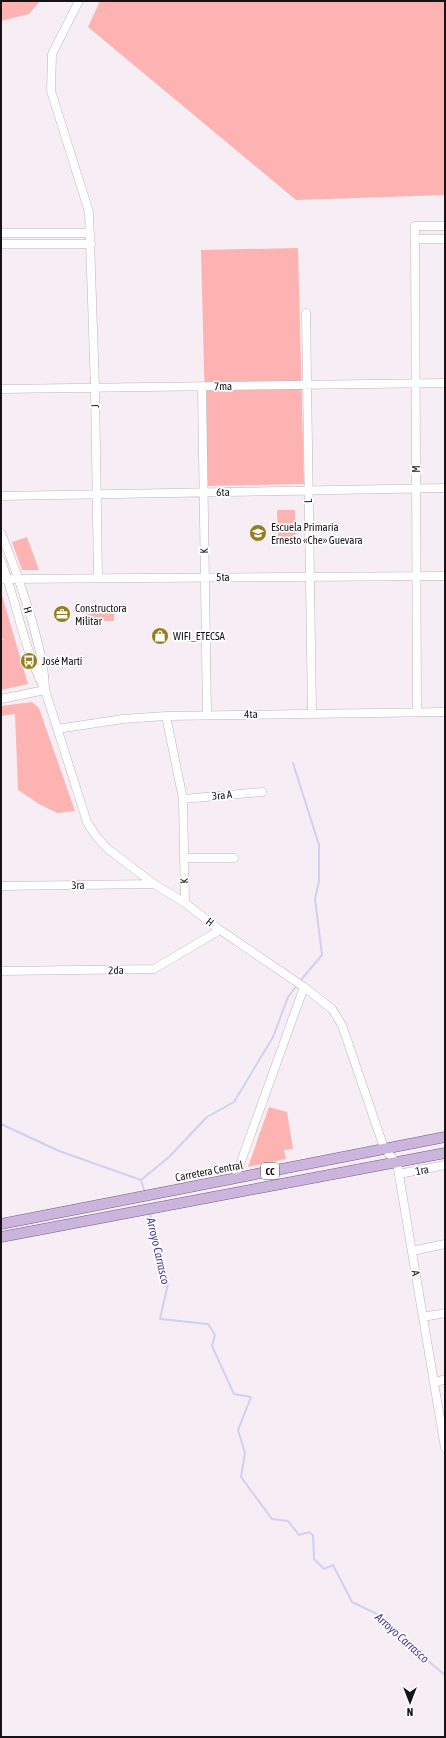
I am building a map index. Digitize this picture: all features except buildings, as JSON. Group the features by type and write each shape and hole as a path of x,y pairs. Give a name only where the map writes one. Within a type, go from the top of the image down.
{"main road":[{"name":"Carretera Central","path":"1,1224 445,1137"},
{"name":"CC","path":"1,1237 445,1153"}],"street":[{"name":"J","path":"79,1 52,54 51,91 89,212 95,388 98,578"},
{"name":"M","path":"418,712 415,226 445,226"},
{"path":"1,233 90,233"},
{"path":"415,239 445,239"},
{"path":"1,244 91,244"},
{"name":"L","path":"306,313 312,714"},
{"name":"7ma","path":"1,389 445,383"},
{"name":"K","path":"202,387 207,715"},
{"name":"6ta","path":"1,496 445,488"},
{"name":"H","path":"1,533 19,578 44,668 45,690"},
{"name":"H","path":"1,561 4,578 35,671 45,690 86,822 108,849 154,884 185,903 220,930 293,979 332,1009 342,1025 384,1148"},
{"name":"5ta","path":"4,578 445,576"},
{"path":"1,699 45,690"},
{"name":"4ta","path":"57,729 123,719 166,716 445,712"},
{"name":"K","path":"166,716 183,799 185,903"},
{"name":"3ra A","path":"183,799 262,792"},
{"path":"184,858 234,858"},
{"name":"3ra","path":"1,886 154,884"},
{"name":"2da","path":"1,971 154,969 220,930"},
{"path":"235,1178 304,987"},
{"path":"384,1148 397,1163"},
{"name":"A","path":"397,1163 445,1448"},
{"name":"1ra","path":"399,1174 445,1165"},
{"path":"412,1251 445,1244"},
{"path":"423,1317 445,1312"},
{"path":"434,1383 445,1379"}],"shaded area":[{"path":"1,1 40,1 29,14 1,21"},
{"path":"100,1 445,1 445,195 296,200 88,27"},
{"path":"298,248 304,484 207,486 201,250"},
{"path":"277,510 295,510 296,542 278,542"},
{"path":"27,537 39,570 22,570 12,542"},
{"path":"1,592 28,684 1,690 1,641 3,640 1,636"},
{"path":"86,605 114,605 114,621 86,621"},
{"path":"32,702 39,708 75,811 57,813 39,804 18,790 15,714 1,716 1,706"},
{"path":"269,1107 287,1112 293,1149 284,1150 286,1159 248,1167"}],"waterway":[{"path":"293,763 319,845 319,881 315,899 322,955 300,981"},
{"path":"141,1180 169,1157 207,1117 234,1102 273,1037 288,997 297,985"},
{"name":"Arroyo Carrasco","path":"1,1124 59,1151 141,1180 145,1193"},
{"name":"Arroyo Carrasco","path":"150,1213 168,1284 160,1319 208,1324 215,1335 212,1346 234,1394 251,1397 238,1430 245,1453 241,1477 272,1519 288,1521 299,1535 309,1532 313,1535 314,1559 324,1569 333,1565 352,1602 379,1615 394,1633 445,1675"}],"place":[{"name":"Escuela Primaria Ernesto «Che» Guevara","path":"258,533"},
{"name":"Constructora Militar","path":"62,614"},
{"name":"WIFI_ETECSA","path":"160,636"},
{"name":"José Martí","path":"29,661"}]}
